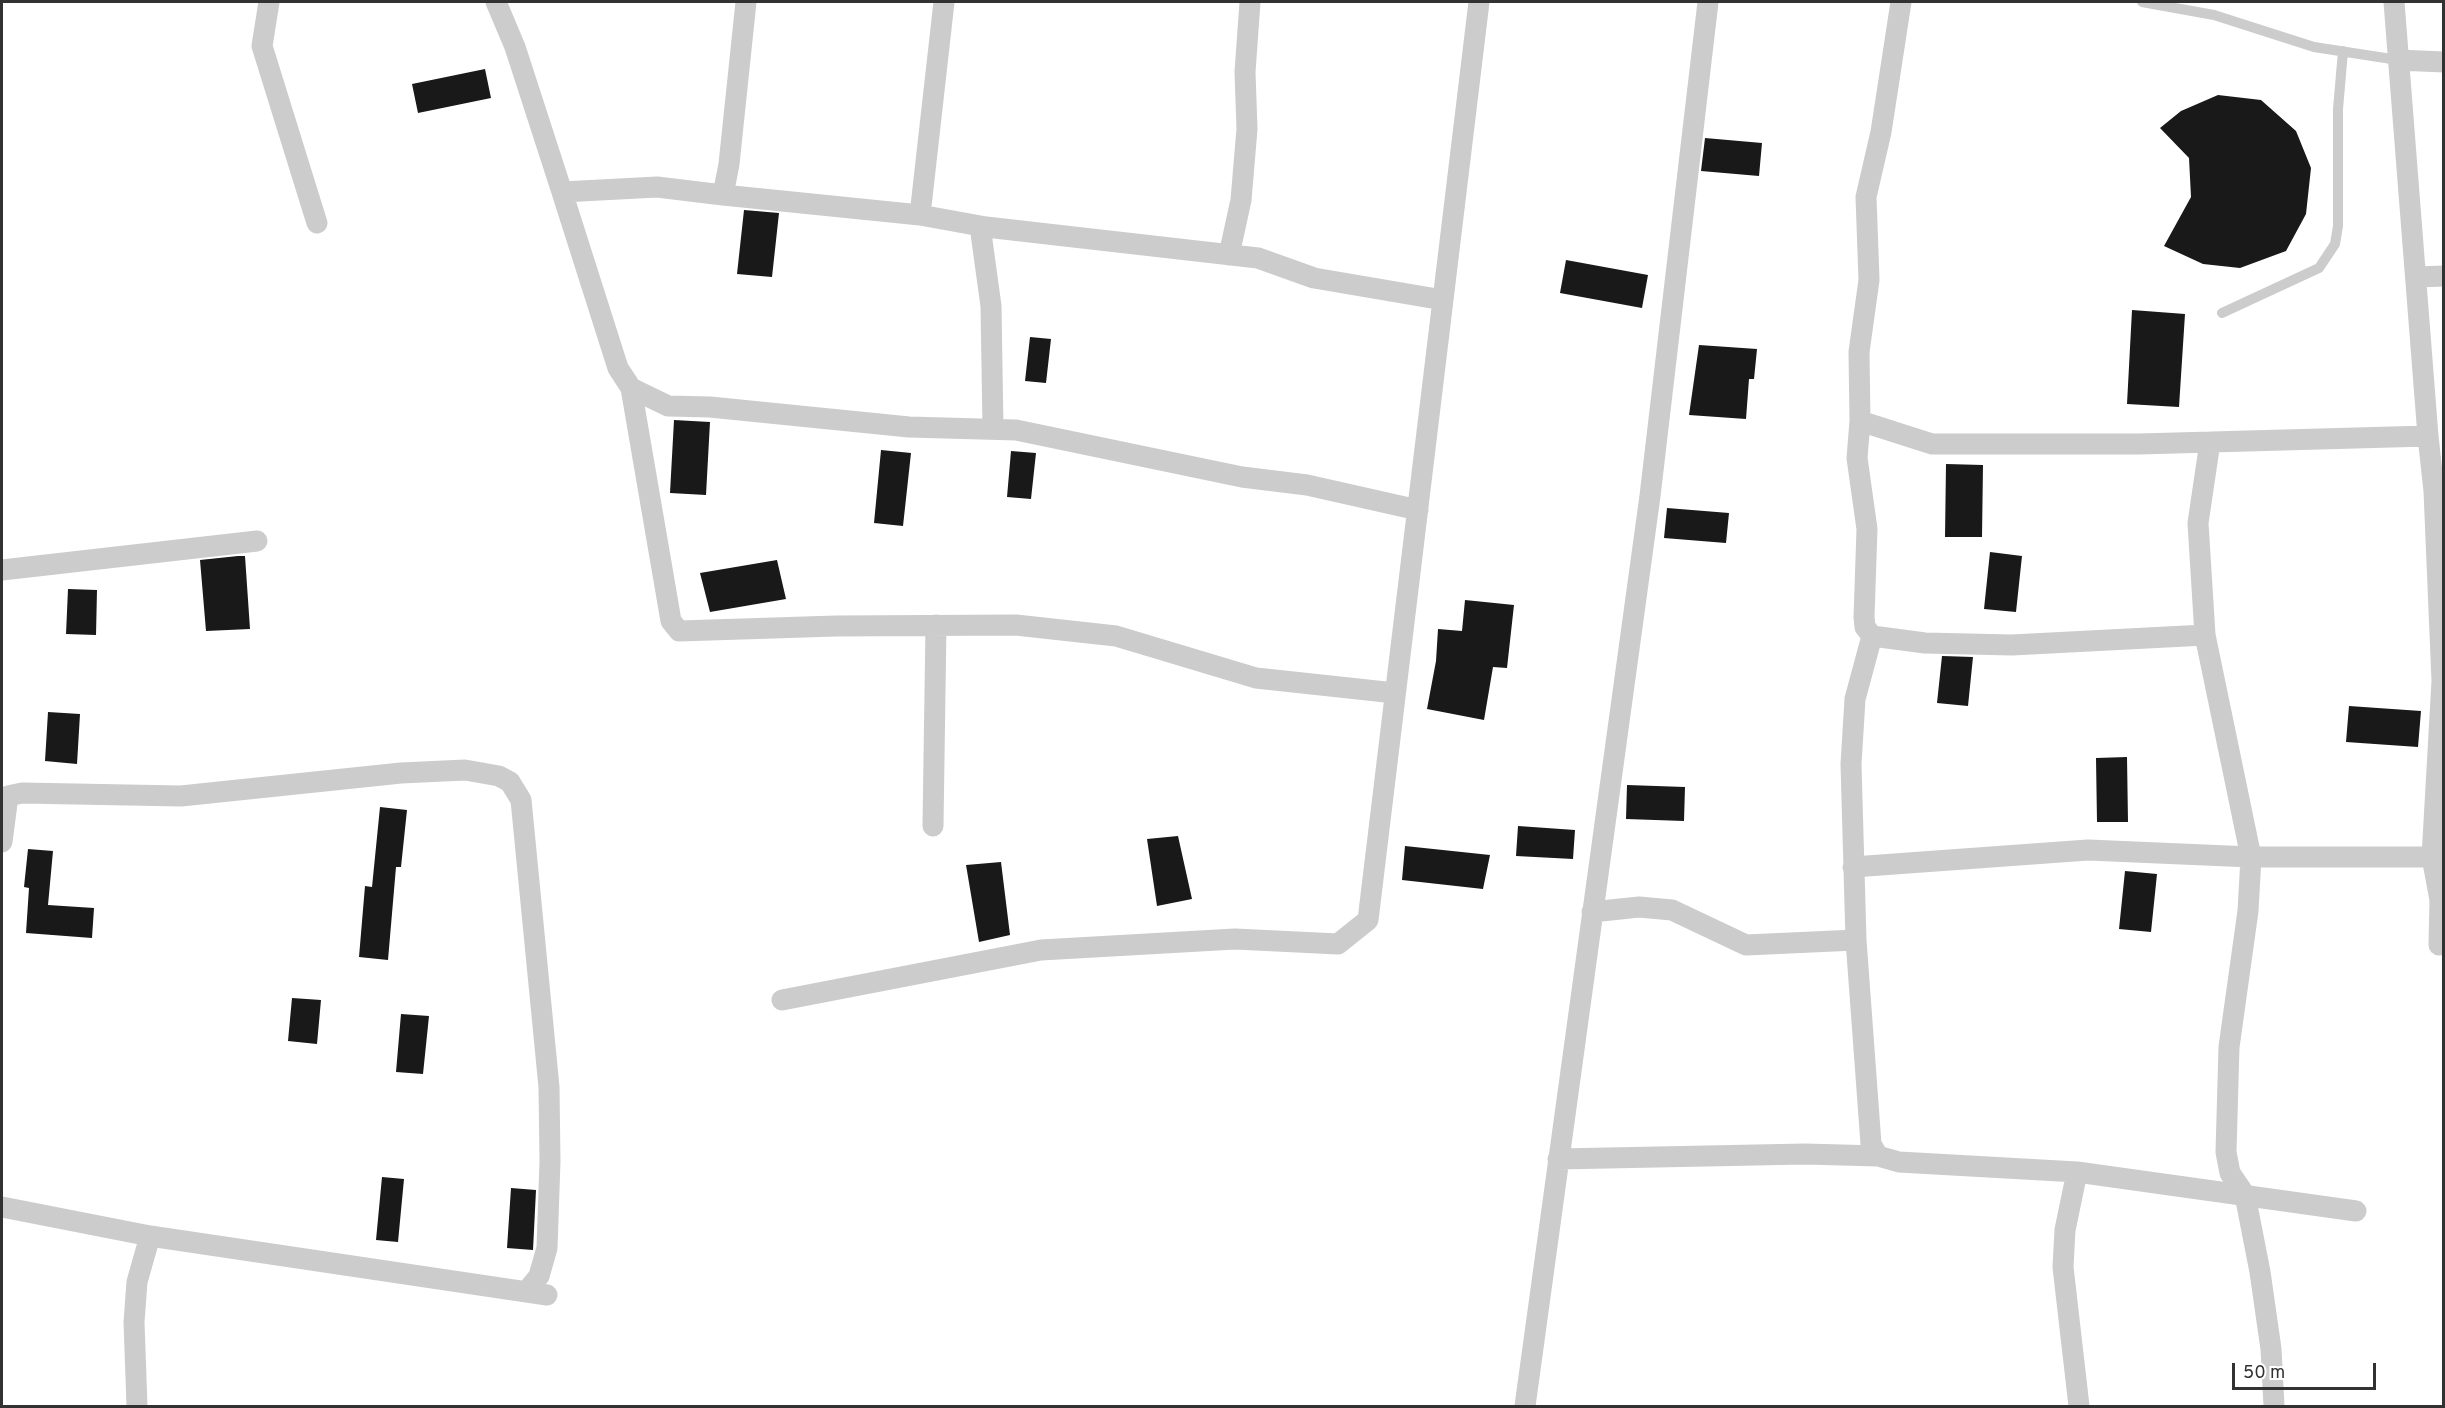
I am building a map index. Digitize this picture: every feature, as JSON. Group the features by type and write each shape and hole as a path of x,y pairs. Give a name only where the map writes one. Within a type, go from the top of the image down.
{"street":[{"path":"268,2 262,46 317,223"},
{"path":"496,2 515,47 618,368 631,388 671,621 680,631 1016,625 1116,636 1256,678 1395,693"},
{"path":"723,195 729,164 746,2"},
{"path":"920,215 944,2"},
{"path":"1229,255 1241,200 1246,141 1245,72 1250,2"},
{"path":"782,1000 1041,950 1234,939 1338,944 1368,920 1479,2"},
{"path":"1526,1407 1650,496 1708,2"},
{"path":"1901,2 1881,132 1866,197 1869,280 1859,352 1860,421 1857,458 1867,529 1865,627 1872,636 1925,643 2012,645 2205,635"},
{"path":"2394,2 2428,436 2439,491 2443,681 2438,865 2439,945"},
{"path":"2398,60 2444,62"},
{"path":"562,192 657,187 920,215 980,226 1258,258 1314,278 1443,300"},
{"path":"980,226 991,306 993,428"},
{"path":"2416,277 2444,276"},
{"path":"631,388 669,406 710,407 909,427 1016,430 1242,477 1307,485 1418,510"},
{"path":"1860,421 1932,444 2210,442 2428,436"},
{"path":"2210,442 2198,523 2205,635 2251,857 2248,911 2229,1047 2226,1152 2230,1173 2245,1195 2271,1349 2274,1407"},
{"path":"2,570 257,541"},
{"path":"933,826 936,626"},
{"path":"1872,636 1855,699 1851,764 1856,940 1869,1136 1878,1156"},
{"path":"2,842 8,796 22,793 181,796 401,773 465,770 484,772 510,782 521,800 549,1087 547,1248 539,1276 526,1292"},
{"path":"1853,867 2088,850 2438,865"},
{"path":"1592,912 1639,907 1672,910 1746,945 1856,940"},
{"path":"1558,1159 1805,1154 1878,1156 1917,1164 2077,1172 2356,1211"},
{"path":"2077,1172 2065,1230 2063,1267 2079,1407"},
{"path":"2,1207 150,1236 547,1295"},
{"path":"137,1407 134,1322 137,1282 150,1236"}],"lane":[{"path":"2142,2 2214,15 2314,47 2398,60"},
{"path":"2222,314 2319,268 2335,244 2338,226 2338,109 2343,51"}],"building":[{"path":"485,69 491,98 418,113 412,84"},
{"path":"2218,95 2261,100 2296,131 2311,168 2306,214 2286,251 2240,268 2203,264 2164,246 2191,197 2189,158 2160,128 2181,111"},
{"path":"1705,138 1762,143 1759,176 1701,171"},
{"path":"744,210 779,213 772,277 737,274"},
{"path":"1566,260 1648,275 1642,308 1560,293"},
{"path":"2132,310 2185,314 2179,407 2127,404"},
{"path":"1030,337 1051,339 1046,383 1025,381"},
{"path":"1699,345 1757,349 1754,379 1749,379 1746,419 1689,415"},
{"path":"674,420 710,422 706,495 670,493"},
{"path":"881,450 911,453 903,526 874,523"},
{"path":"1011,451 1036,453 1031,499 1007,497"},
{"path":"1946,464 1983,465 1982,537 1945,537"},
{"path":"1667,508 1729,513 1726,543 1664,538"},
{"path":"1990,552 2022,556 2016,612 1984,609"},
{"path":"245,556 250,629 206,631 200,560"},
{"path":"777,560 786,599 710,612 700,573"},
{"path":"68,589 97,590 96,635 66,634"},
{"path":"1465,600 1514,605 1507,668 1493,667 1484,720 1427,709 1436,661 1438,629 1462,631"},
{"path":"1942,656 1973,657 1968,706 1937,703"},
{"path":"2349,706 2421,711 2418,747 2346,742"},
{"path":"48,712 80,714 77,764 45,761"},
{"path":"2127,757 2128,822 2097,822 2096,758"},
{"path":"1627,785 1685,787 1684,821 1626,819"},
{"path":"380,807 407,810 401,867 396,867 388,960 359,957 365,886 372,887"},
{"path":"1518,826 1575,830 1573,859 1516,856"},
{"path":"1178,836 1192,899 1157,906 1147,839"},
{"path":"1405,846 1490,855 1483,889 1402,880"},
{"path":"28,849 53,851 48,905 94,908 92,938 26,933 29,888 24,887"},
{"path":"1001,862 1010,935 979,942 966,865"},
{"path":"2125,871 2157,874 2151,932 2119,929"},
{"path":"292,998 321,1000 317,1044 288,1041"},
{"path":"401,1014 429,1016 423,1074 396,1072"},
{"path":"382,1177 404,1179 398,1242 376,1240"},
{"path":"511,1188 536,1190 533,1250 507,1248"}]}
